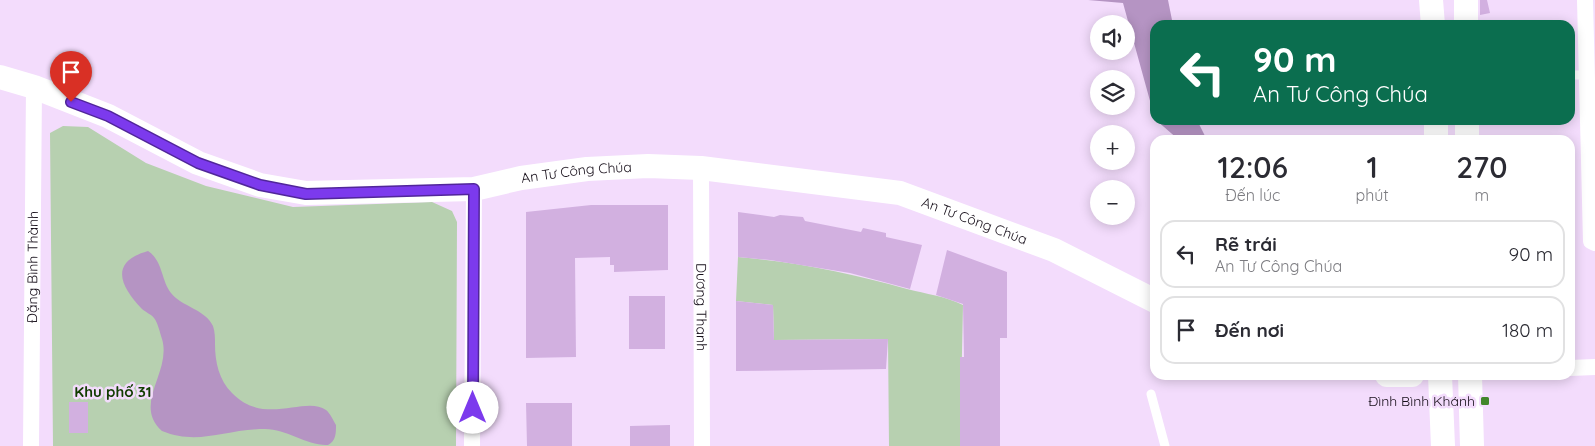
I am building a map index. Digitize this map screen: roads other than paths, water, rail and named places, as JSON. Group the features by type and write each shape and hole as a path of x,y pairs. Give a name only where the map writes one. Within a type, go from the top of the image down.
{"street":[{"path":"1431,0 1432,20"},
{"path":"1466,0 1466,20"},
{"path":"1585,0 1578,75 1591,241 1595,243"},
{"name":"An Tư Công Chúa","path":"0,77 34,87 108,116 198,163 260,185 306,194 474,189 521,178 586,169 648,166 701,168 900,193 1054,250 1150,298"},
{"name":"Đặng Bình Thành","path":"31,446 34,87"},
{"name":"Dương Thanh","path":"701,168 702,446"},
{"path":"472,446 474,189"},
{"path":"1575,368 1595,367"},
{"path":"1440,380 1443,446"},
{"path":"1470,380 1472,446"}],"lane":[{"path":"1151,394 1165,446"}],"place":[{"name":"Đình Bình Khánh","path":"1485,401"}],"district":[{"name":"Khu phố 31","path":"113,391"}]}
